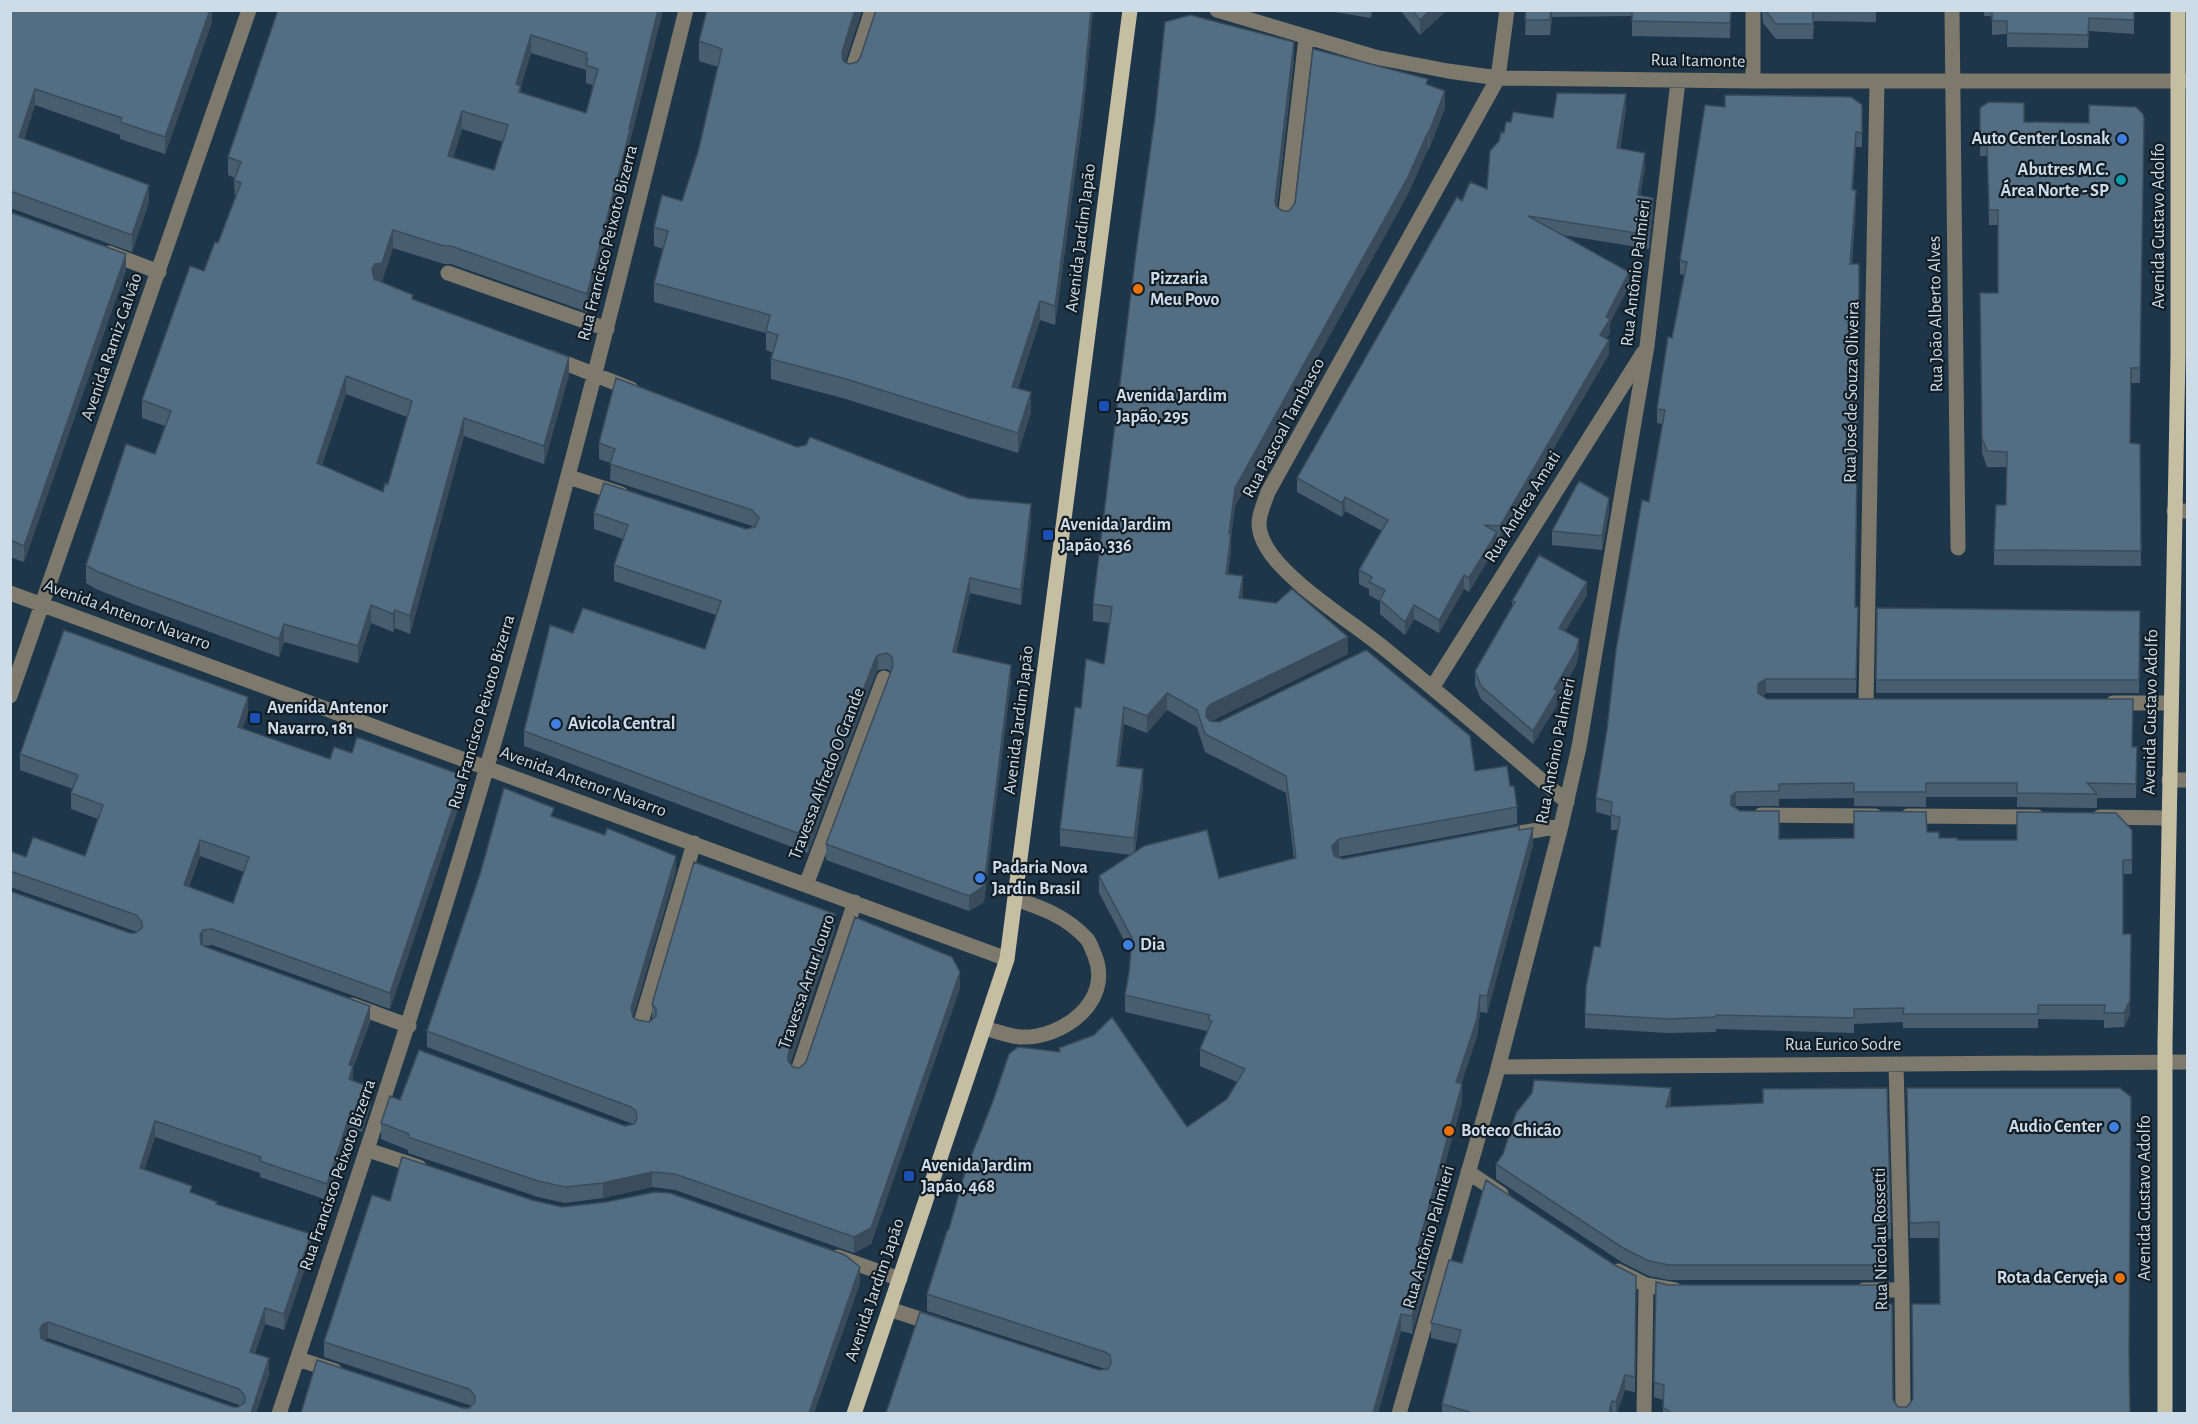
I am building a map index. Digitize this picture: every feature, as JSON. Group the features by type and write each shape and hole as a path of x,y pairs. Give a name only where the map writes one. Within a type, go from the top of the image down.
{"main road":[{"name":"Avenida Jardim Japão","path":"854,1413 1008,959 1130,10"},
{"name":"Avenida Gustavo Adolfo","path":"2165,1413 2168,818 2170,703 2181,511 2183,356 2183,81 2178,10"}],"street":[{"name":"Avenida Ramiz Galvão","path":"10,696 249,10"},
{"name":"Rua Francisco Peixoto Bizerra","path":"279,1413 368,1149 407,1050 409,1026 487,768 569,477 686,10"},
{"path":"851,74 872,10"},
{"name":"Rua Itamonte","path":"1217,10 1375,57 1498,78 1678,81 2183,81"},
{"path":"1498,78 1507,10"},
{"path":"1753,10 1753,81"},
{"name":"Rua João Alberto Alves","path":"1952,10 1958,548"},
{"path":"1285,219 1306,38"},
{"name":"Rua Pascoal Tambasco","path":"1498,78 1268,492 1258,521 1268,550 1287,571 1379,651 1432,688 1567,802"},
{"name":"Rua Antônio Palmieri","path":"1399,1413 1498,1067 1561,826 1579,747 1647,346 1678,81"},
{"name":"Rua José de Souza Oliveira","path":"1866,704 1877,81"},
{"path":"96,249 159,272"},
{"path":"448,273 607,329"},
{"name":"Rua Andrea Amati","path":"1432,688 1647,346"},
{"path":"540,353 649,395"},
{"path":"569,477 637,499"},
{"name":"Avenida Antenor Navarro","path":"10,593 1008,959"},
{"name":"Travessa Alfredo O Grande","path":"806,885 884,678"},
{"path":"2100,703 2170,703"},
{"path":"2169,780 2187,780"},
{"path":"1752,815 2049,817"},
{"path":"2085,817 2168,818"},
{"path":"1501,836 1561,826"},
{"path":"647,1028 640,1026 694,843"},
{"path":"984,1028 1020,1037 1042,1035 1066,1026 1087,1009 1097,987 1098,965 1089,941 1070,923 1049,910 1016,899"},
{"name":"Travessa Artur Louro","path":"797,1074 855,902"},
{"path":"337,1000 409,1026"},
{"name":"Rua Eurico Sodre","path":"1498,1067 2187,1062"},
{"name":"Rua Nicolau Rossetti","path":"1896,1064 1903,1413"},
{"path":"368,1149 435,1172"},
{"path":"1468,1172 1516,1204"},
{"path":"824,1252 900,1279"},
{"path":"1609,1265 1646,1286 1668,1290 1691,1290"},
{"path":"1644,1413 1646,1286"},
{"path":"1843,1290 1902,1290"},
{"path":"889,1309 948,1328"},
{"path":"298,1359 352,1377"}],"building":[{"path":"10,10 210,10 165,137 120,122 122,118 35,89 19,137 149,185 132,235 13,192 10,193"},
{"path":"278,10 658,10 630,130 587,294 451,246 444,246 393,230 382,263 375,264 372,269 374,279 413,295 412,299 569,357 544,446 464,418 410,616 395,610 393,614 371,605 358,646 284,624 279,639 136,587 86,565 126,444 155,454 171,411 142,400 190,266 204,271 215,242 218,243 241,183 234,180 241,162 228,157","holes":["531,35 587,53 586,65 598,69 586,113 519,92 521,86 516,84","462,111 508,125 494,170 448,156","346,376 412,401 388,484 385,483 383,492 317,463"]},
{"path":"707,10 855,10 842,52 843,61 849,64 857,62 860,58 876,10 1091,10 1083,97 1055,306 1040,301 1012,387 1031,392 1018,433 846,379 771,359 778,335 766,331 770,315 654,283 668,231 654,227 662,195 682,201 698,152 722,49 699,41"},
{"path":"1412,10 1430,10 1420,20"},
{"path":"1526,10 1551,10 1550,20 1525,20"},
{"path":"1632,10 1731,10 1730,23 1632,21"},
{"path":"1765,10 1813,10 1813,24 1776,24"},
{"path":"1992,10 2134,10 2134,20 2089,18 2088,35 2007,33 2007,21 1992,21"},
{"path":"1190,15 1294,42 1275,201 1276,206 1283,211 1289,211 1295,203 1313,49 1428,79 1426,84 1445,91 1408,177 1235,488 1226,574 1243,576 1239,598 1276,603 1292,589 1348,637 1211,704 1207,708 1206,717 1210,721 1219,722 1366,650 1470,736 1475,771 1507,766 1510,786 1514,786 1517,807 1339,839 1332,846 1334,856 1343,859 1519,826 1519,830 1533,828 1487,996 1480,995 1477,1019 1456,1082 1462,1084 1417,1250 1430,1253 1412,1316 1401,1314 1373,1413 886,1413 920,1312 1099,1370 1108,1369 1111,1363 1110,1355 1105,1352 927,1294 965,1172 1009,1054 1018,1047 1060,1052 1059,1048 1094,1035 1112,1017 1187,1127 1227,1099 1245,1069 1200,1049 1212,1021 1208,1020 1210,1015 1125,995 1132,938 1099,876 1144,846 1207,830 1219,878 1296,858 1286,776 1205,734 1197,710 1167,693 1147,716 1124,707 1117,766 1143,769 1134,838 1060,829 1075,707 1081,708 1086,659 1104,664 1112,607 1093,604 1165,22"},
{"path":"1557,93 1626,94 1617,148 1645,153 1638,195 1653,198 1649,235 1528,216 1629,272 1606,317 1610,319 1600,335 1609,340 1500,526 1484,525 1497,532 1469,578 1464,575 1439,620 1414,605 1405,622 1380,600 1385,590 1369,582 1372,577 1359,570 1388,520 1345,497 1342,503 1297,478 1457,197 1462,201 1470,182 1487,189 1490,151 1499,141 1501,132 1504,133 1506,122 1511,122 1513,112 1553,118"},
{"path":"1725,95 1851,97 1862,105 1862,133 1856,132 1852,190 1856,190 1850,264 1859,264 1859,329 1852,329 1853,396 1858,396 1856,679 1766,679 1758,684 1758,693 1767,699 2133,699 2132,747 2137,747 2136,784 2087,783 2097,794 2017,793 2017,783 1926,783 1926,792 1854,792 1854,783 1779,784 1779,791 1736,792 1731,796 1731,805 1740,811 1779,811 1779,839 1854,838 1854,811 1926,812 1927,832 1939,832 1939,838 1957,838 1957,840 2017,840 2017,812 2116,813 2132,830 2132,860 2123,860 2123,934 2131,934 2130,1000 2124,1013 2104,1013 2105,1005 2038,1005 2038,1014 1903,1014 1904,1008 1854,1009 1854,1018 1716,1015 1716,1017 1667,1019 1585,1014 1586,987 1594,946 1600,947 1620,817 1611,815 1612,802 1596,798 1616,650 1642,500 1649,502 1665,410 1657,409 1668,337 1672,338 1687,262 1680,260 1705,105 1725,107"},
{"path":"1989,102 2024,103 2024,122 2089,123 2089,105 2136,107 2143,114 2140,368 2131,368 2130,443 2140,444 2141,551 1994,550 1996,505 2006,505 2007,452 1987,451 1982,438 1980,293 1998,293 1998,210 1989,210 1987,141 1980,140 1980,108"},
{"path":"10,212 126,254 24,546 10,540"},
{"path":"616,378 797,447 806,445 810,437 968,498 1031,504 1021,590 970,578 953,652 1011,665 984,886 969,896 826,844 893,666 892,657 887,653 878,655 875,659 808,837 524,731 550,625 573,633 583,608 705,649 721,601 614,565 628,525 594,513 604,483 746,529 755,527 759,518 752,510 610,464 615,449 599,443"},
{"path":"1579,481 1609,498 1602,536 1552,531"},
{"path":"1539,555 1587,582 1559,628 1579,639 1576,651 1554,689 1557,691 1533,731 1481,686 1475,671"},
{"path":"1877,608 2140,611 2139,680 1876,680"},
{"path":"64,630 248,697 238,727 330,759 334,747 352,753 357,737 456,773 461,784 390,993 212,929 203,930 200,935 201,944 206,947 370,1006 349,1065 353,1066 349,1079 371,1088 362,1116 351,1111 327,1184 260,1161 261,1157 155,1121 140,1168 192,1186 190,1192 217,1202 216,1204 311,1234 284,1314 265,1308 250,1352 269,1358 251,1413 10,1413 10,891 130,933 135,933 142,928 142,922 136,915 10,872 10,851 26,857 33,837 85,856 103,805 71,793 78,775 20,754","holes":["200,840 249,857 233,903 184,885","48,1322 239,1389 245,1396 245,1402 238,1407 233,1407 46,1341 41,1338 40,1329"]},
{"path":"504,788 554,808 551,816 605,835 607,828 676,856 631,1008 633,1017 637,1020 649,1022 656,1016 656,1009 652,1004 694,862 835,914 788,1055 788,1061 793,1067 799,1068 806,1062 855,917 952,957 960,972 871,1228 854,1237 675,1174 652,1172 603,1183 565,1187 538,1181 408,1137 409,1134 381,1123 390,1096 400,1100 419,1050 625,1126 634,1124 637,1119 636,1111 631,1107 427,1031 480,874"},
{"path":"1534,1080 1671,1088 1666,1107 1763,1103 1763,1089 1887,1088 1891,1224 1881,1224 1881,1265 1669,1265 1649,1261 1623,1248 1496,1164 1503,1154 1516,1113 1532,1093"},
{"path":"1907,1088 2120,1088 2131,1097 2130,1413 1672,1413 1663,1407 1664,1385 1654,1382 1656,1282 1668,1285 1882,1285 1882,1304 1892,1304 1893,1400 1898,1407 1907,1407 1913,1399 1912,1304 1940,1304 1939,1222 1910,1223"},
{"path":"402,1157 532,1200 562,1207 606,1202 655,1192 670,1193 845,1255 860,1267 809,1413 301,1413 317,1360 463,1408 469,1408 475,1402 475,1396 469,1389 324,1342 372,1195 390,1201"},
{"path":"1486,1180 1613,1264 1636,1276 1635,1377 1625,1375 1616,1402 1612,1401 1609,1413 1470,1413 1442,1404 1461,1330 1431,1323 1449,1260 1462,1263"}],"place":[{"name":"Auto Center Losnak","path":"2122,139"},
{"name":"Abutres M.C. Área Norte - SP","path":"2121,180"},
{"name":"Pizzaria Meu Povo","path":"1138,289"},
{"name":"Avenida Jardim Japão, 295","path":"1104,406"},
{"name":"Avenida Jardim Japão, 336","path":"1048,535"},
{"name":"Avenida Antenor Navarro, 181","path":"255,718"},
{"name":"Avicola Central","path":"556,724"},
{"name":"Padaria Nova Jardin Brasil","path":"980,878"},
{"name":"Dia","path":"1128,945"},
{"name":"Audio Center","path":"2114,1127"},
{"name":"Boteco Chicão","path":"1449,1131"},
{"name":"Avenida Jardim Japão, 468","path":"909,1176"},
{"name":"Rota da Cerveja","path":"2120,1278"}]}
